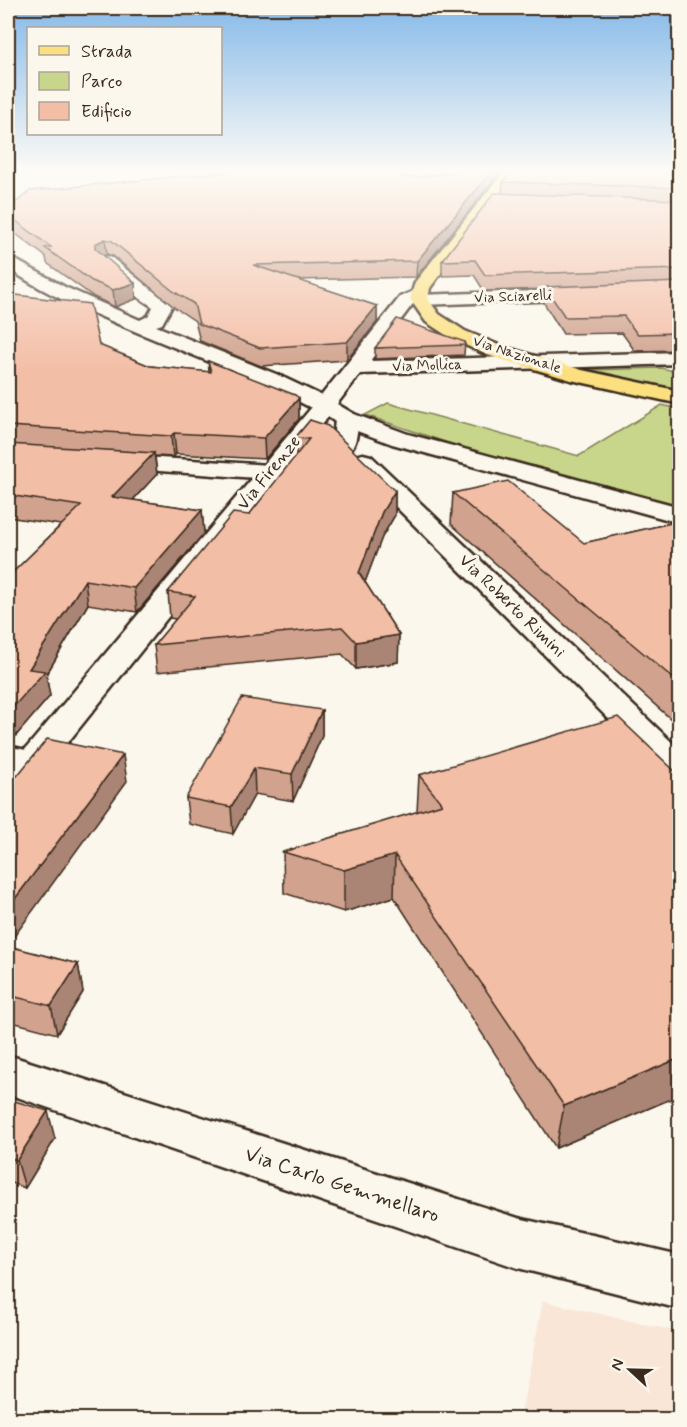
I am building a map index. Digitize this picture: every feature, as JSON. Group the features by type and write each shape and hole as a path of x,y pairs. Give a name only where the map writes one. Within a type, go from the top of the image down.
{"main road":[{"path":"422,302 424,282 459,238"},
{"name":"Via Nazionale","path":"422,302 457,334 490,350 529,363 680,398"}],"street":[{"path":"8,261 32,279 325,406 345,431"},
{"path":"106,261 141,291 163,306 156,320 139,327"},
{"path":"8,281 32,279"},
{"name":"Via Sciarelli","path":"422,302 680,291"},
{"name":"Via Firenze","path":"8,793 20,760 325,406 406,301 422,302"},
{"name":"Via Mollica","path":"354,368 677,359"},
{"path":"303,431 345,431 400,439 680,515"},
{"name":"Via Roberto Rimini","path":"345,431 680,770"},
{"path":"91,461 269,472"},
{"name":"Via Carlo Gemmellaro","path":"8,1075 519,1244 680,1282"}],"shaded area":[{"path":"543,1301 679,1332 679,1419 520,1419"}],"green space":[{"path":"661,368 679,372 679,392 587,370"},
{"path":"388,403 579,456 662,405 679,409 679,505 490,457 365,415"}],"building":[{"path":"38,238 437,238 417,261 253,265 377,306 347,342 260,348 199,324 194,304 173,291 112,241 105,239 95,244 95,248 135,283 113,290 92,281 45,248 51,247"},
{"path":"460,238 680,238 680,269 485,275 475,260 442,261"},
{"path":"680,282 680,333 637,334 624,316 565,317 545,287"},
{"path":"8,294 90,304 99,345 150,366 211,372 208,361 299,398 264,438 174,433 171,436 8,426"},
{"path":"397,319 465,342 465,345 375,348"},
{"path":"310,420 328,426 395,491 382,512 359,573 399,635 356,642 342,627 154,645 195,596 168,592 233,513 249,515 309,439 295,438"},
{"path":"8,444 154,453 112,497 202,510 134,588 85,580 29,669 45,671 8,713 8,577 81,506 8,495"},
{"path":"508,481 584,543 680,521 680,684 453,493"},
{"path":"242,698 322,710 292,774 254,768 231,807 186,798"},
{"path":"618,717 680,776 680,1058 564,1106 395,855 344,870 283,852 442,804 419,775"},
{"path":"47,739 123,755 8,908 8,778 17,776"},
{"path":"8,946 78,964 51,1006 8,995"},
{"path":"8,1099 48,1111 17,1160 8,1157"}]}
